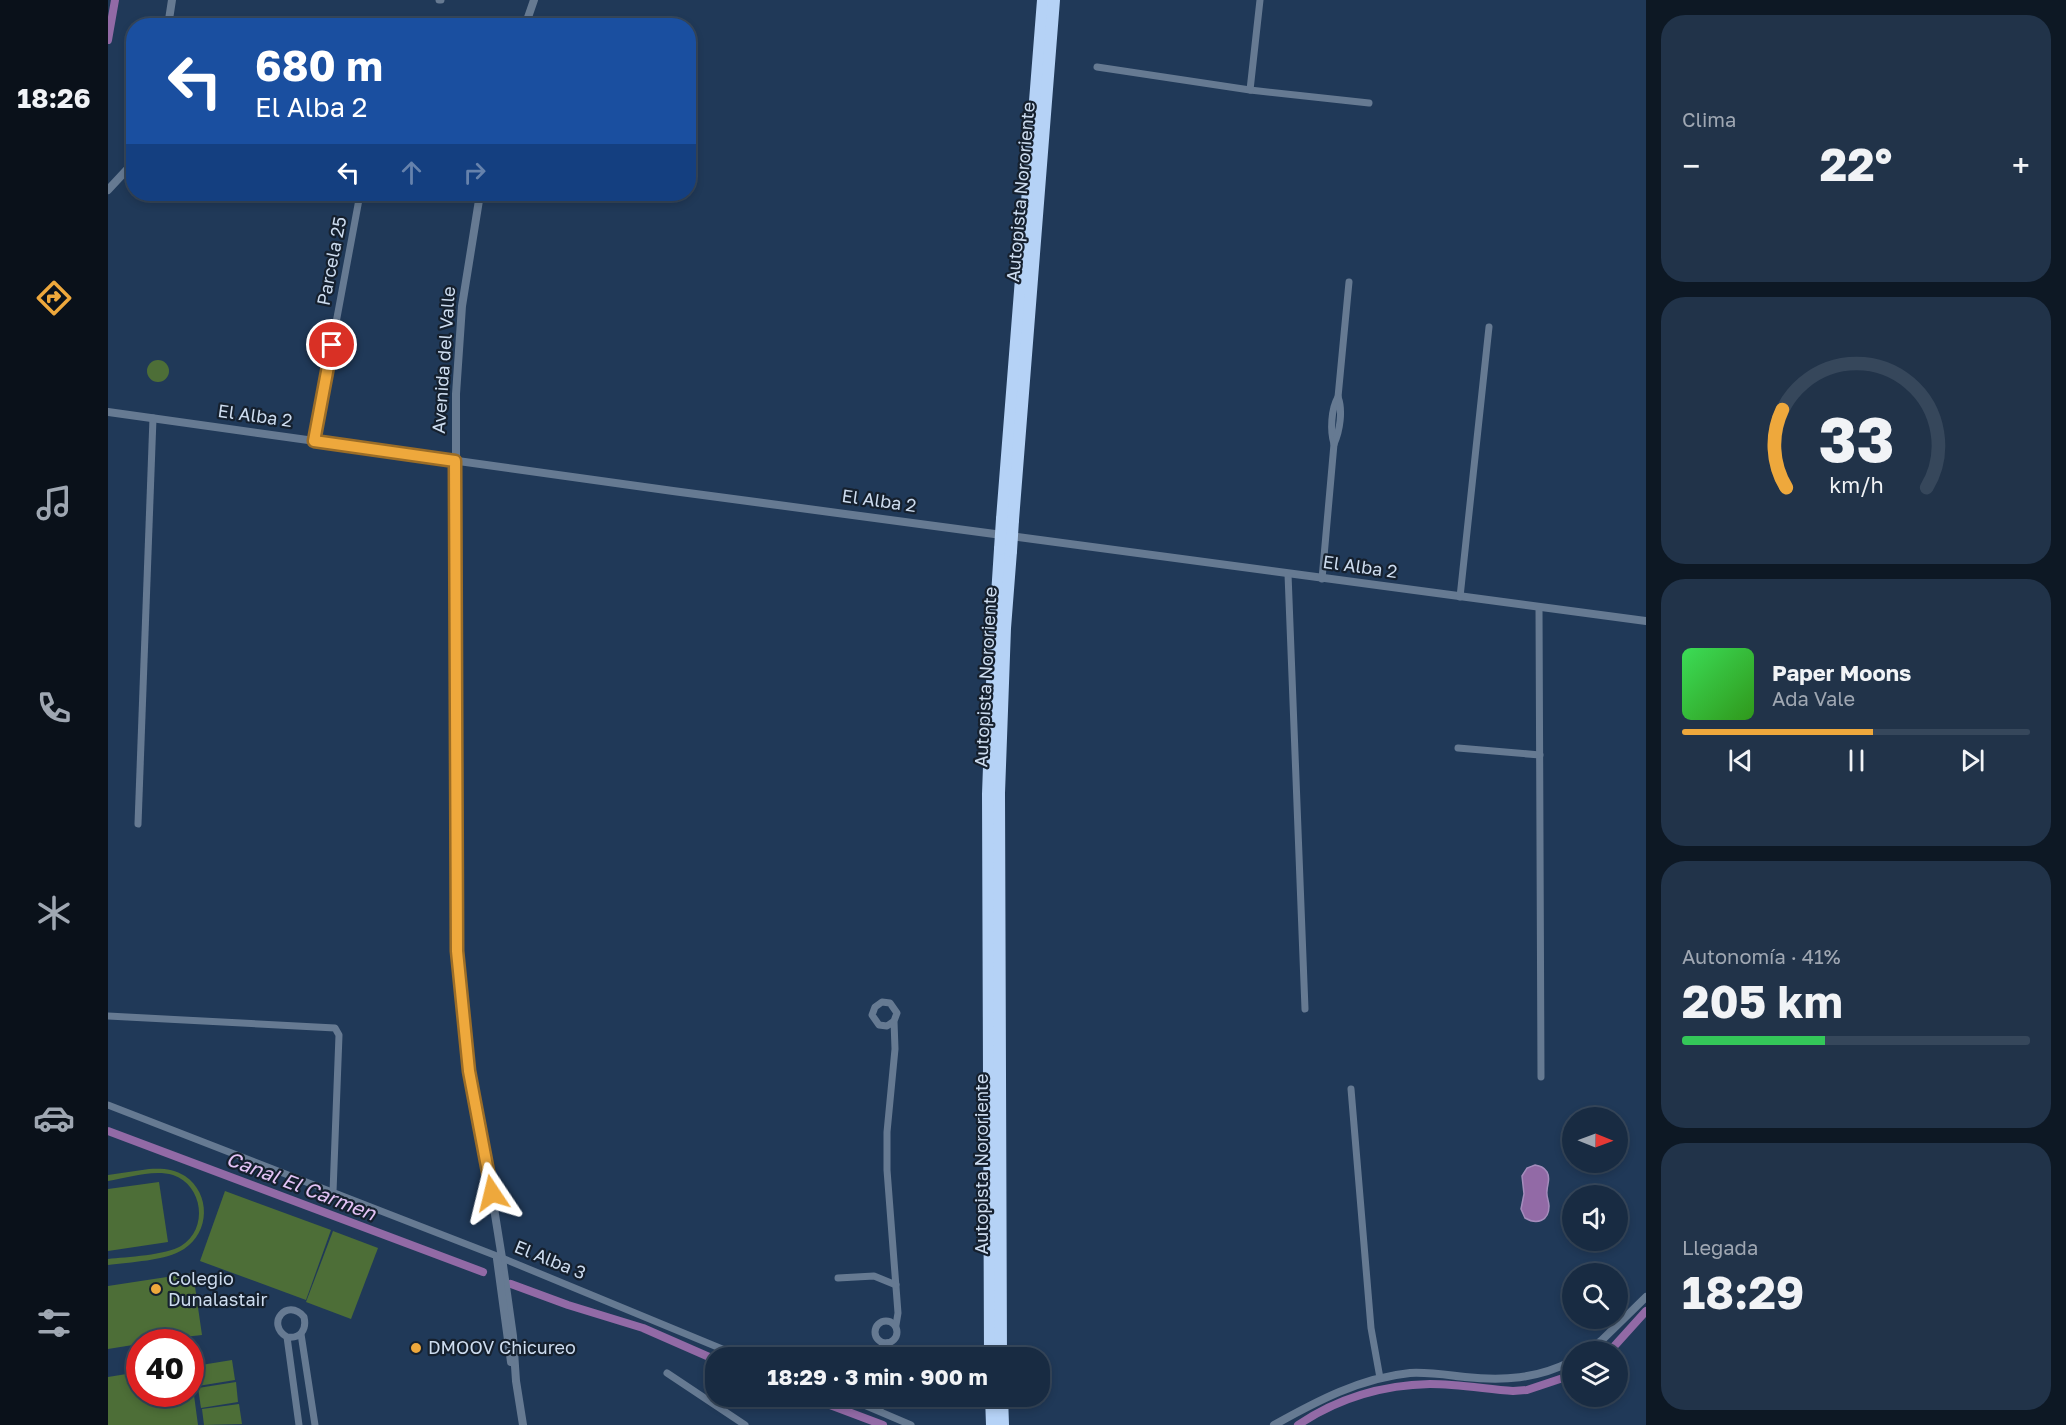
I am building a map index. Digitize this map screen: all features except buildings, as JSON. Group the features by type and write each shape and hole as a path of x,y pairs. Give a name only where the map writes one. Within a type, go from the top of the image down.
{"highway":[{"name":"Autopista Nororiente","path":"1008,520 1043,0"},
{"name":"Autopista Nororiente","path":"990,1347 988,795 992,666 1008,520 1054,0"},
{"name":"Autopista Nororiente","path":"1001,1347 999,815 1005,550"},
{"path":"991,1407 992,1425"},
{"path":"1002,1407 1003,1425"}],"street":[{"path":"169,18 172,0"},
{"path":"528,18 534,0"},
{"path":"1250,90 1260,0"},
{"path":"1097,67 1250,90 1369,103"},
{"path":"108,190 126,171"},
{"name":"Parcela 25","path":"314,441 359,201"},
{"name":"Avenida del Valle","path":"479,201 459,332 456,394 457,951 465,1042 480,1151 499,1257 508,1349 516,1381 522,1423"},
{"path":"1322,579 1334,444 1338,435 1340,416 1338,397 1349,282"},
{"path":"1460,597 1490,327"},
{"name":"El Alba 2","path":"108,411 455,461 1646,621"},
{"path":"138,824 153,418"},
{"path":"1288,574 1305,1009"},
{"path":"1539,607 1542,1077"},
{"path":"1458,747 1540,755"},
{"path":"108,1016 335,1028 339,1035 333,1192"},
{"path":"883,1347 895,1336 898,1313 887,1170 887,1132 895,1049 894,1021"},
{"path":"1351,1089 1371,1328 1380,1378"},
{"name":"El Alba 3","path":"108,1105 499,1257 717,1347"},
{"path":"838,1278 874,1276 896,1285"},
{"path":"1601,1341 1643,1298"},
{"path":"301,1334 296,1337 287,1337 280,1331 277,1322 282,1313 289,1310 299,1312 304,1317 305,1325 301,1334 315,1425"},
{"path":"888,1347 877,1339 876,1327 885,1321 896,1325"},
{"path":"287,1337 299,1425"},
{"path":"1274,1425 1330,1395 1380,1378 1411,1373 1433,1373 1507,1380 1543,1373 1562,1365"},
{"path":"667,1373 745,1425"},
{"path":"870,1407 911,1425"},
{"path":"880,1407 880,1411"}],"green space":[{"path":"158,360 166,363 169,371 166,379 158,382 150,379 147,371 150,363"},
{"path":"149,1169 177,1172 193,1184 203,1203 203,1223 199,1233 193,1242 176,1253 158,1259 108,1265 108,1259 175,1249 190,1238 196,1229 199,1208 191,1188 183,1180 173,1175 157,1173 108,1181 108,1175"},
{"path":"159,1182 168,1242 108,1251 108,1189"},
{"path":"225,1191 331,1230 306,1300 200,1261"},
{"path":"333,1231 378,1248 351,1319 306,1302"},
{"path":"193,1273 201,1329 126,1329 126,1346 108,1349 108,1286"},
{"path":"232,1360 235,1380 204,1385 204,1365"},
{"path":"126,1374 126,1407 196,1407 198,1425 108,1425 108,1377"},
{"path":"236,1382 238,1402 201,1408 204,1407 204,1387"},
{"path":"239,1404 242,1424 204,1425 202,1409"}],"shaded area":[{"path":"1535,1165 1545,1169 1549,1177 1547,1215 1538,1221 1525,1218 1521,1209 1524,1194 1522,1176 1527,1168"}],"waterway":[{"name":"Canal El Carmen","path":"108,40 115,0"},
{"name":"Canal El Carmen","path":"108,1131 483,1272"},
{"name":"Canal El Carmen","path":"511,1284 568,1305 643,1328 705,1355"},
{"name":"Canal El Carmen","path":"1619,1341 1646,1311"},
{"name":"Canal El Carmen","path":"1298,1425 1329,1407 1378,1390 1440,1384 1513,1391 1527,1390 1562,1378"},
{"name":"Canal El Carmen","path":"835,1407 883,1425"}],"place":[{"name":"Colegio Dunalastair","path":"156,1289"},
{"name":"DMOOV Chicureo","path":"416,1348"}],"route":[{"path":"332,345 314,441 455,461 457,951 469,1071 480,1140 492,1193"}]}
